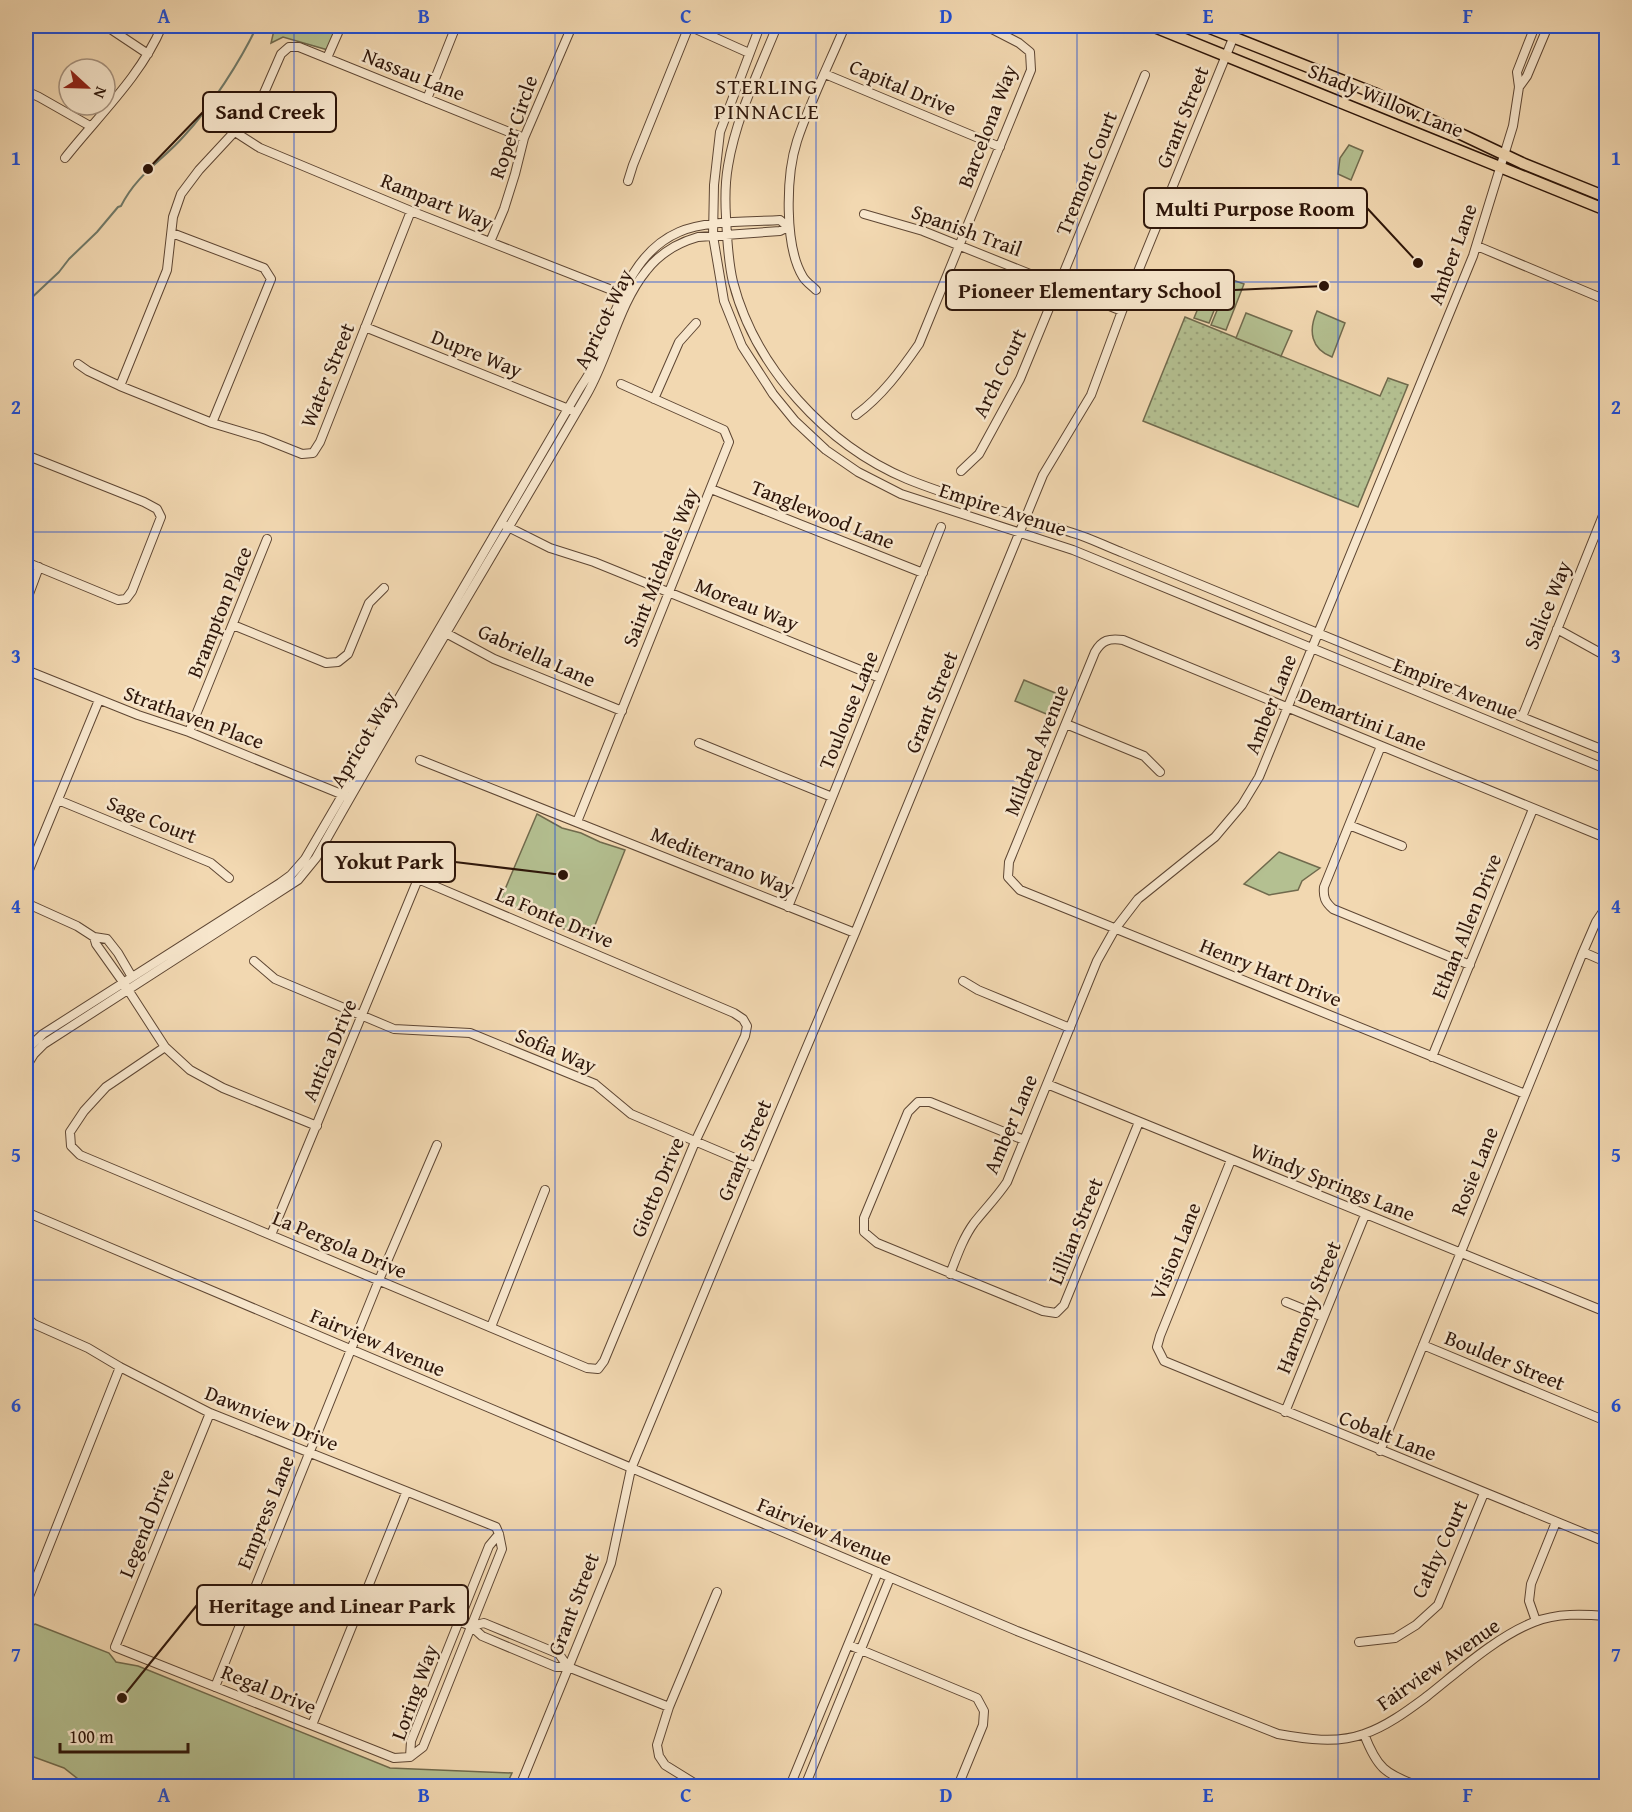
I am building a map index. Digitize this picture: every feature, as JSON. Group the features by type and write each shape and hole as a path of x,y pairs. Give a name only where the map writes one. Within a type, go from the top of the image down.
{"main road":[{"name":"Shady Willow Lane","path":"1152,26 1606,210"},
{"name":"Shady Willow Lane","path":"1205,26 1374,93 1505,154 1606,197"}],"street":[{"path":"106,26 148,54"},
{"path":"65,158 129,82 148,54 162,26"},
{"path":"327,58 341,26"},
{"path":"427,99 456,26"},
{"name":"Roper Circle","path":"490,242 507,200 524,138 572,26"},
{"path":"628,181 689,26 749,53"},
{"name":"Empire Avenue","path":"760,26 720,132 713,236 724,301 742,346 773,394 795,421 826,450 858,472 901,494 1073,550 1606,769"},
{"name":"Empire Avenue","path":"777,26 734,135 725,191 726,235 734,286 755,338 784,383 806,410 835,436 865,457 906,478 1025,519 1077,534 1606,751"},
{"path":"816,290 804,278 798,266 788,227 790,184 797,142 845,26"},
{"name":"Barcelona Way","path":"856,414 868,406 900,371 919,344 1031,70 1030,52 1019,43 986,26"},
{"path":"1234,37 1238,26"},
{"name":"Amber Lane","path":"950,1274 964,1240 1006,1182 1097,961 1115,928 1138,899 1215,837 1242,804 1259,777 1476,246 1513,126 1519,87 1517,72 1535,26"},
{"name":"Amber Lane","path":"1519,87 1527,76 1548,26"},
{"name":"Grant Street","path":"520,1786 611,1563 631,1469 1043,475 1091,394 1122,311 1234,37"},
{"name":"Nassau Lane","path":"235,132 251,114 264,93 281,54 289,47 299,47 524,138"},
{"name":"Capital Drive","path":"825,74 1000,147"},
{"name":"Tremont Court","path":"1060,284 1145,75"},
{"path":"26,91 90,126"},
{"path":"120,386 167,270 173,217 181,194 199,170 235,132"},
{"name":"Rampart Way","path":"235,132 260,147 411,211 626,296"},
{"name":"Water Street","path":"212,423 262,438 302,454 313,453 320,442 411,211"},
{"name":"Spanish Trail","path":"864,214 923,231 1060,284 1122,311"},
{"name":"Apricot Way","path":"26,1050 43,1034 298,880 316,858 346,796 572,411 637,268 658,245 680,231 713,225 780,220 788,227 780,231 686,240 662,254 626,296"},
{"path":"78,364 120,386 212,423 272,279 264,268 172,233"},
{"path":"1476,246 1606,300"},
{"name":"Arch Court","path":"961,471 979,454 1020,379 1060,284"},
{"path":"654,399 679,342 696,322"},
{"name":"Dupre Way","path":"365,327 572,411"},
{"name":"Saint Michaels Way","path":"577,822 729,442 724,430 621,384"},
{"path":"26,455 144,502 157,509 161,517 132,591 126,599 118,600 26,562"},
{"name":"Tanglewood Lane","path":"711,489 922,573"},
{"name":"Salice Way","path":"1522,717 1606,507"},
{"name":"Moreau Way","path":"505,525 550,548 594,562 880,678"},
{"name":"Toulouse Lane","path":"788,907 941,527"},
{"name":"Brampton Place","path":"189,732 267,538"},
{"path":"26,602 39,567"},
{"path":"233,625 327,663 338,662 348,654 369,603 384,588"},
{"path":"1557,629 1606,656"},
{"name":"Gabriella Lane","path":"443,631 494,659 621,711"},
{"name":"Demartini Lane","path":"1106,640 1112,638 1123,640 1606,838"},
{"name":"Mildred Avenue","path":"1008,877 1009,862 1095,652 1106,640"},
{"name":"Strathaven Place","path":"26,670 99,700 189,732 346,796"},
{"path":"26,877 99,700"},
{"path":"1066,724 1144,756 1160,772"},
{"path":"699,743 832,797"},
{"path":"1381,746 1324,887 1323,896 1332,909 1470,965"},
{"name":"Mediterrano Way","path":"420,760 855,933"},
{"name":"Sage Court","path":"58,800 211,863 229,878"},
{"name":"Ethan Allen Drive","path":"1432,1057 1533,809"},
{"path":"1349,825 1402,846"},
{"name":"La Fonte Drive","path":"348,864 371,863 418,879 734,1013 743,1019"},
{"name":"Henry Hart Drive","path":"1008,877 1020,890 1525,1095"},
{"name":"Antica Drive","path":"271,1235 418,879"},
{"path":"26,903 77,926 94,937 107,939 118,953 128,983"},
{"name":"Rosie Lane","path":"1380,1450 1583,952 1596,922 1606,907"},
{"path":"94,937 96,944 128,983 165,1047 190,1070 223,1088 317,1126"},
{"path":"1583,952 1606,962"},
{"name":"Sofia Way","path":"254,961 275,979 394,1029 470,1034 595,1084 631,1114 756,1167"},
{"path":"963,981 978,990 1070,1028"},
{"name":"Apricot Way","path":"26,1067 44,1044 128,983"},
{"name":"Giotto Drive","path":"598,1369 604,1361 695,1142 745,1036 747,1026 743,1019"},
{"name":"La Pergola Drive","path":"165,1047 106,1087 84,1110 70,1132 71,1146 80,1155 587,1368 598,1369"},
{"name":"Windy Springs Lane","path":"1047,1084 1606,1312"},
{"path":"950,1274 877,1243 864,1232 864,1218 908,1112 918,1102 930,1102 1024,1140"},
{"name":"Lillian Street","path":"950,1274 1043,1311 1056,1313 1064,1305 1138,1122"},
{"name":"Empress Lane","path":"215,1686 379,1280 437,1145"},
{"name":"Vision Lane","path":"1159,1355 1157,1347 1160,1336 1231,1160"},
{"path":"491,1327 545,1190"},
{"name":"Fairview Avenue","path":"26,1212 890,1578 1278,1734 1335,1740 1364,1734 1400,1717 1505,1636 1536,1621 1576,1613 1606,1616"},
{"name":"Harmony Street","path":"1285,1412 1365,1215"},
{"path":"1286,1302 1323,1317"},
{"name":"Dawnview Drive","path":"26,1317 30,1324 88,1348 210,1413 406,1493 486,1522 496,1527 499,1534"},
{"name":"Boulder Street","path":"1423,1345 1605,1417"},
{"name":"Cobalt Lane","path":"1159,1355 1170,1364 1606,1542"},
{"path":"26,1604 120,1367"},
{"name":"Legend Drive","path":"116,1647 210,1413"},
{"path":"312,1725 406,1493"},
{"name":"Cathy Court","path":"1359,1642 1395,1638 1416,1625 1438,1605 1484,1493"},
{"path":"1536,1621 1529,1601 1531,1584 1556,1522"},
{"name":"Loring Way","path":"410,1757 411,1741 458,1621 489,1546 499,1534"},
{"name":"Loring Way","path":"410,1757 423,1747 502,1549 499,1534"},
{"path":"790,1786 878,1572"},
{"path":"805,1786 890,1578"},
{"path":"699,1786 665,1765 659,1756 657,1744 669,1707 717,1592"},
{"path":"458,1621 471,1626 482,1636 556,1667 568,1667 669,1707"},
{"path":"471,1626 484,1623 559,1654 568,1667"},
{"path":"849,1645 977,1698 984,1711 983,1725 958,1786"},
{"name":"Regal Drive","path":"116,1647 394,1758 410,1757"},
{"path":"1364,1734 1371,1752 1383,1770 1393,1777 1418,1786"}],"green space":[{"path":"275,26 338,26 328,50 283,37 271,43"},
{"path":"1349,145 1363,151 1351,180 1338,174 1340,158"},
{"path":"1213,272 1227,278 1209,323 1194,318"},
{"path":"1230,279 1244,284 1226,330 1211,325"},
{"path":"1317,311 1345,323 1332,357 1320,349 1313,338 1314,318"},
{"path":"1246,313 1292,331 1281,356 1236,338"},
{"path":"1185,317 1380,396 1388,378 1408,385 1358,507 1143,421"},
{"path":"1024,680 1065,697 1056,718 1015,701"},
{"path":"537,814 562,828 625,850 589,940 500,901"},
{"path":"1279,852 1320,868 1302,881 1298,890 1269,895 1244,884"},
{"path":"35,1624 109,1653 116,1662 138,1666 390,1768 512,1773 506,1786 87,1786 64,1768 31,1756 29,1736 26,1730 26,1631"}],"waterway":[{"path":"26,303 97,232 121,206 142,176 176,145 205,111 225,83 257,26"}],"place":[{"name":"Sand Creek","path":"148,169"},
{"name":"Multi Purpose Room","path":"1418,263"},
{"name":"Pioneer Elementary School","path":"1324,286"},
{"name":"Yokut Park","path":"563,875"},
{"name":"Heritage and Linear Park","path":"122,1698"}],"district":[{"name":"STERLING PINNACLE","path":"767,98"}]}
